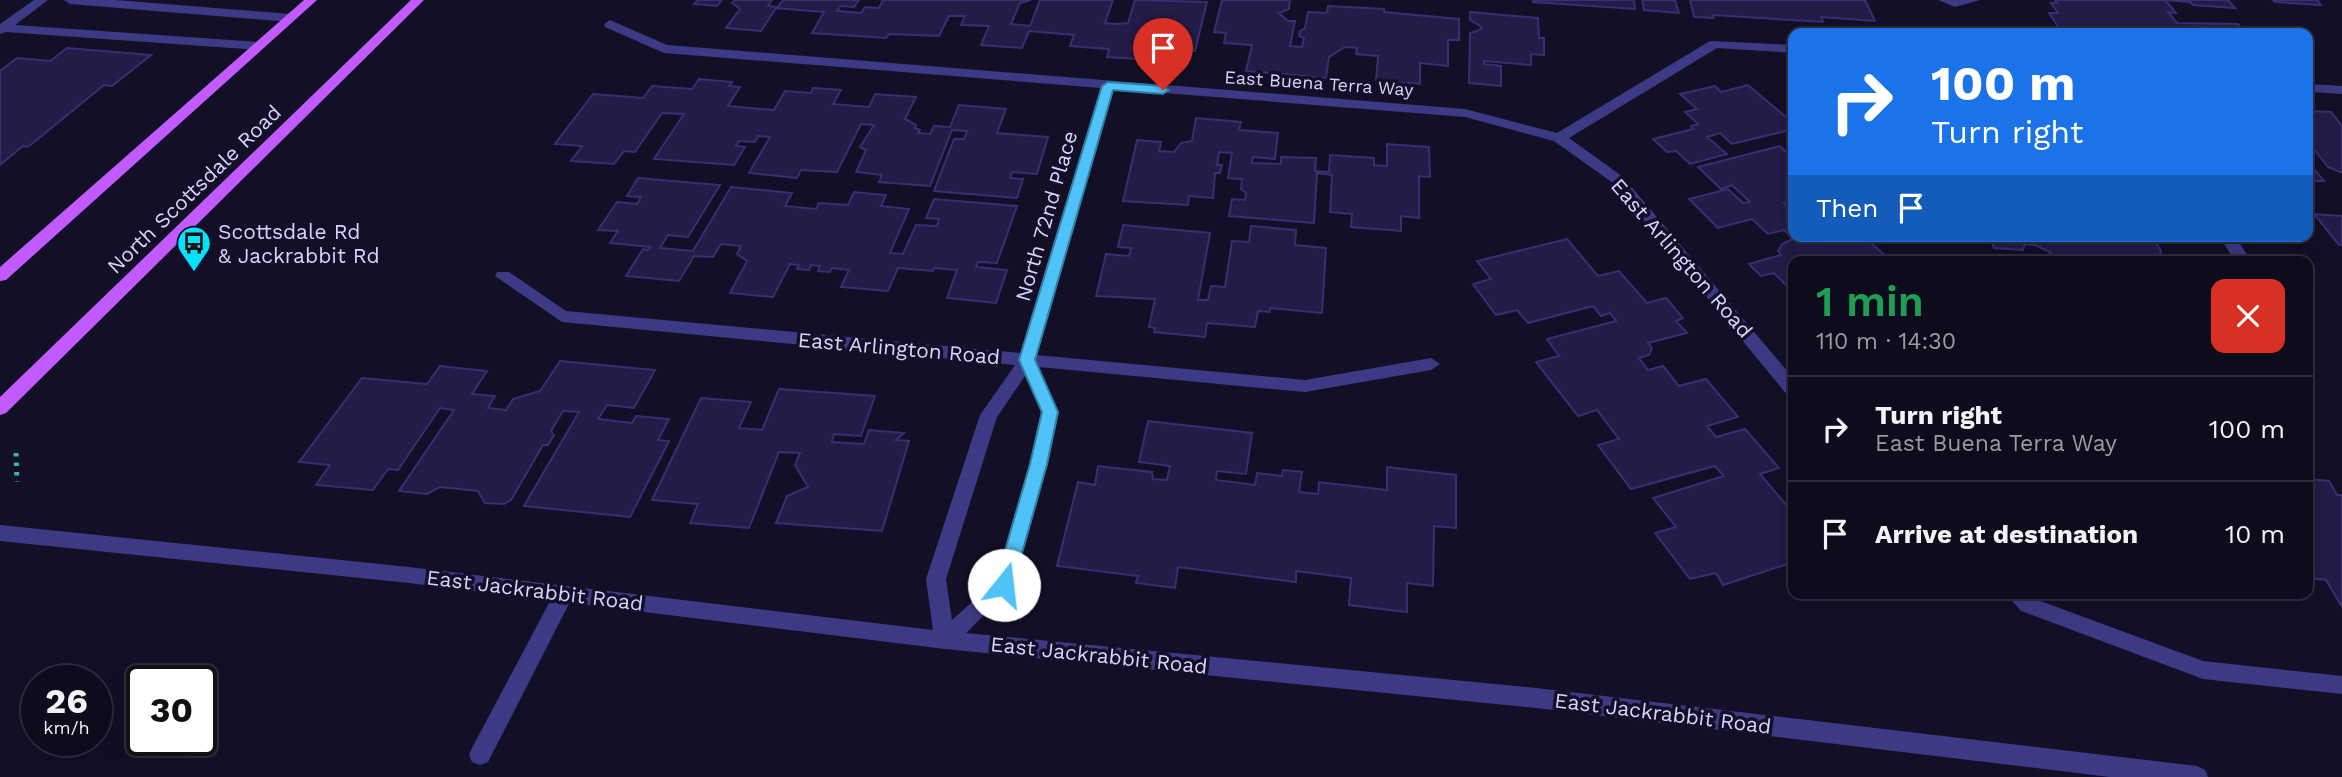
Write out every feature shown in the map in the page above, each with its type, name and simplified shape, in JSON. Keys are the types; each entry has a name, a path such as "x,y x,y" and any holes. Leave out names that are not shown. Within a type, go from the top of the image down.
{"main road":[{"path":"0,276 311,0"},
{"name":"North Scottsdale Road","path":"0,408 418,0"}],"street":[{"path":"1,28 42,0"},
{"path":"70,0 291,18"},
{"path":"1944,0 1955,3 1974,0"},
{"name":"East Buena Terra Way","path":"610,24 664,49 1465,113 1559,138"},
{"path":"1,28 259,46"},
{"path":"1559,138 1715,44 1788,49"},
{"name":"North 72nd Place","path":"945,640 936,579 989,415 1027,360 1108,86"},
{"path":"2313,88 2342,90"},
{"name":"East Arlington Road","path":"1559,138 1618,180 1788,384"},
{"name":"East Arlington Road","path":"503,276 562,316 1305,386 1430,364"},
{"path":"945,640 1004,585 1039,464 1050,412 1027,360"},
{"name":"East Jackrabbit Road","path":"0,533 409,575 945,640 1536,698 2197,777"},
{"path":"480,755 564,594"},
{"path":"2022,599 2028,605 2203,670 2342,685"}],"path":[{"path":"16,453 17,482"}],"building":[{"path":"698,0 722,0 717,6 694,4"},
{"path":"735,0 772,0 768,6 778,7 783,0 859,0 854,7 841,6 837,11 861,13 865,7 879,8 883,0 1031,0 1020,3 1011,24 1030,26 1040,0 1113,0 1105,23 1117,24 1128,23 1135,0 1207,2 1195,51 1158,49 1162,36 1146,35 1139,59 1107,57 1109,49 1070,46 1074,35 1029,31 1022,48 981,45 989,26 961,25 965,16 949,16 939,36 889,34 886,38 812,33 824,12 776,8 761,31 726,28 740,9 732,3"},
{"path":"1222,0 1290,0 1289,9 1279,13 1288,21 1295,21 1290,46 1302,47 1304,38 1299,36 1300,31 1305,28 1308,12 1327,13 1328,6 1384,9 1384,12 1459,19 1459,40 1448,40 1448,66 1420,63 1420,84 1376,81 1378,56 1356,54 1357,48 1345,47 1329,57 1326,78 1246,71 1252,45 1224,43 1226,33 1214,32"},
{"path":"1634,0 1635,9 1533,2"},
{"path":"1642,0 1675,0 1679,13 1644,10"},
{"path":"1690,0 1865,0 1875,21 1821,17 1823,22 1713,15 1714,18 1694,17"},
{"path":"2055,0 2165,0 2176,13 2168,12 2177,23 2238,24 2242,28 2059,28 2049,13 2058,13 2051,3 2057,3"},
{"path":"2165,0 2228,0 2235,8 2193,5 2190,2"},
{"path":"2273,0 2317,0 2321,5 2275,2"},
{"path":"1470,12 1538,18 1539,38 1544,38 1544,55 1531,54 1531,65 1484,61 1484,64 1501,66 1501,86 1469,83 1470,33 1482,27 1470,20"},
{"path":"67,48 151,55 112,86 104,85 28,147 23,146 0,165 0,71 17,58 50,61"},
{"path":"699,79 732,82 729,86 740,87 728,106 774,110 785,91 811,93 813,88 841,90 833,104 869,107 875,94 916,97 905,119 916,125 915,128 920,130 918,133 930,134 934,126 950,127 959,105 1006,109 997,133 1048,137 1037,174 1012,172 1010,178 1023,179 1017,198 934,191 954,139 964,139 967,131 952,130 930,186 879,182 882,175 856,172 866,150 860,147 874,125 861,124 837,172 801,170 797,178 749,173 770,137 758,136 755,142 739,141 736,146 745,147 734,165 654,159 684,114 662,113 635,152 624,151 614,164 571,161 582,146 555,144 593,94 643,98 652,86 692,89"},
{"path":"1748,85 1788,119 1788,130 1732,144 1720,133 1707,137 1727,154 1690,164 1676,151 1667,152 1653,139 1693,129 1691,126 1698,124 1685,112 1697,109 1680,94 1715,86 1721,92"},
{"path":"2313,111 2331,112 2342,126 2342,173 2328,167 2313,148"},
{"path":"1196,118 1241,122 1239,130 1278,133 1275,159 1253,157 1252,163 1281,164 1281,157 1316,158 1315,171 1329,172 1330,155 1374,158 1374,165 1387,166 1387,144 1429,147 1430,177 1419,176 1419,218 1401,216 1401,231 1351,227 1352,214 1330,212 1332,175 1317,173 1314,223 1229,216 1232,199 1245,200 1246,193 1241,189 1242,179 1228,178 1232,153 1219,152 1217,165 1222,165 1220,173 1215,173 1213,198 1189,196 1188,205 1123,201 1137,140 1161,142 1159,151 1174,152 1181,143 1192,141"},
{"path":"1780,146 1788,153 1788,202 1784,203 1788,207 1788,234 1784,230 1768,234 1752,219 1718,228 1689,199 1728,189 1743,203 1750,202 1732,185 1721,189 1698,167"},
{"path":"2313,168 2324,181 2313,181"},
{"path":"638,178 720,185 688,237 668,235 660,248 693,251 731,187 792,193 785,206 816,209 819,203 848,205 854,192 886,195 881,206 909,209 890,253 903,254 916,225 937,226 939,219 926,218 934,199 1017,206 997,263 978,262 976,267 1007,270 996,303 947,298 957,270 934,268 933,271 898,268 888,291 841,287 849,270 832,268 830,272 818,271 820,266 811,265 809,270 797,269 799,265 790,264 773,297 730,293 747,261 737,254 741,246 721,244 713,257 694,256 679,281 626,276 643,249 648,250 650,247 610,243 618,231 598,230 617,202 637,204 641,197 627,196"},
{"path":"2314,214 2342,216 2342,245 2339,245"},
{"path":"1123,225 1210,233 1198,300 1208,300 1211,286 1225,287 1232,241 1249,242 1251,226 1296,230 1295,245 1326,248 1322,313 1270,308 1270,312 1258,311 1255,327 1207,323 1205,337 1154,332 1155,328 1149,327 1155,299 1096,296 1106,254 1129,256 1131,248 1118,247"},
{"path":"1567,239 1598,276 1619,271 1647,303 1666,298 1683,318 1676,321 1687,333 1648,343 1652,348 1649,355 1639,358 1648,370 1663,366 1679,386 1706,379 1738,417 1707,426 1716,437 1745,429 1779,468 1760,474 1788,507 1788,564 1723,585 1716,573 1690,579 1655,533 1676,527 1653,498 1724,476 1715,466 1631,489 1598,445 1619,439 1597,410 1578,416 1536,362 1559,356 1547,339 1616,321 1610,313 1601,316 1593,306 1528,323 1517,310 1496,315 1473,284 1491,279 1477,261"},
{"path":"1788,241 1875,242 1871,243 1886,256 1788,256 1788,287 1774,273 1761,276 1749,264 1781,255 1778,251 1782,244"},
{"path":"1992,242 2156,242 2161,251 2160,256 2051,256 2050,252 2035,245 2025,244 2023,250 1994,248"},
{"path":"560,361 655,370 634,408 607,405 598,419 632,423 636,416 669,419 658,440 669,441 630,517 524,506 579,412 563,411 551,431 554,435 548,445 543,445 511,500 504,504 485,503 478,491 440,487 427,494 399,491 454,410 440,408 398,470 388,469 373,490 316,485 330,465 299,462 362,378 427,384 440,366 487,371 472,394 495,396 488,408 506,410 513,399 540,391"},
{"path":"779,389 875,396 861,436 834,434 832,442 864,444 869,430 904,433 896,440 909,441 882,531 776,523 787,496 808,487 795,465 800,453 779,452 749,528 690,523 698,504 652,500 701,398 751,402 739,428 762,430"},
{"path":"1148,421 1252,433 1246,474 1217,471 1216,480 1255,485 1257,473 1282,476 1283,470 1302,472 1299,492 1318,494 1319,482 1387,490 1387,467 1456,475 1456,528 1434,526 1433,586 1407,583 1407,612 1349,605 1351,578 1296,571 1296,582 1178,567 1175,588 1136,583 1138,576 1057,566 1078,482 1095,485 1098,466 1152,472 1153,479 1167,480 1170,466 1139,462"},
{"path":"2313,479 2329,481 2337,495 2342,495 2342,607 2326,580 2313,579"}],"place":[{"name":"Scottsdale Rd & Jackrabbit Rd","path":"194,273"}],"route":[{"path":"1004,585 1039,464 1050,412 1027,360 1108,86 1163,90"}]}
